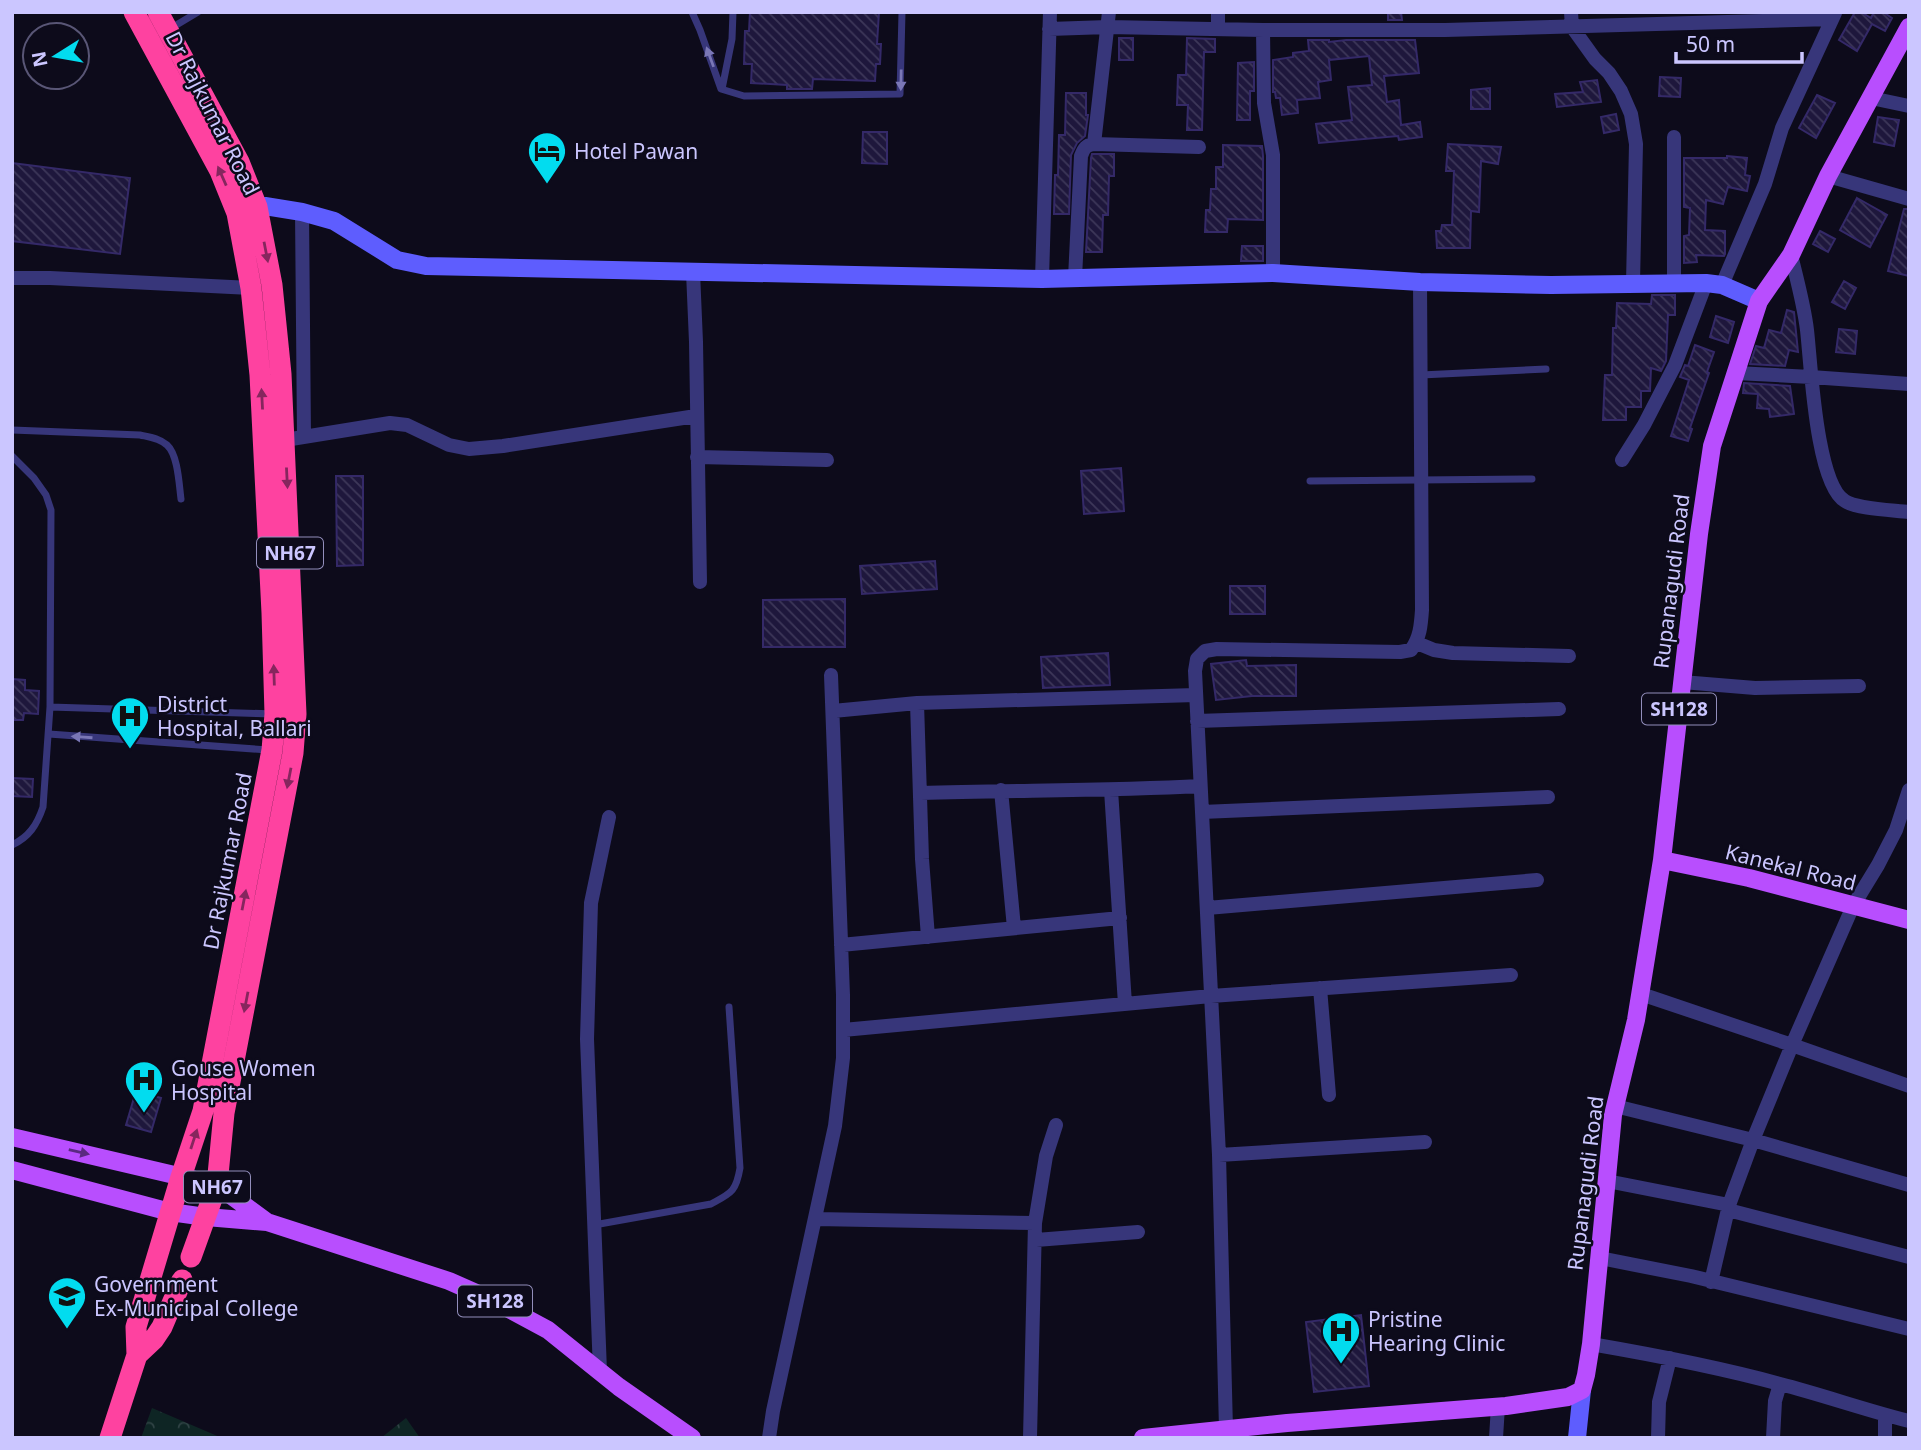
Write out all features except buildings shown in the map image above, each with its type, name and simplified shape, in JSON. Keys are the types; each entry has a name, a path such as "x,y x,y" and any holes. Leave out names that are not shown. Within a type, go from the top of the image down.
{"highway":[{"name":"Dr Rajkumar Road","path":"110,1438 137,1355 135,1327 203,1111 272,750 275,714 262,402 247,210 239,162 158,27 134,12"},
{"name":"Dr Rajkumar Road","path":"191,1257 217,1185 224,1113 293,753 296,714 294,438 281,374 272,285 247,210"},
{"path":"203,1111 224,1113"},
{"name":"Dr Rajkumar Road","path":"137,1355 162,1327 182,1280"}],"main road":[{"name":"Rupanagudi Road","path":"1582,1390 1591,1344 1615,1106 1636,1020 1662,860 1712,446 1759,301 1791,256 1828,176 1909,27"},
{"name":"Kanekal Road","path":"1662,860 1749,878 1909,920"},
{"path":"12,1137 181,1177"},
{"path":"12,1170 170,1212"},
{"name":"SH128","path":"181,1177 217,1185 267,1222"},
{"name":"SH128","path":"170,1212 267,1222 449,1281 548,1330 692,1438"},
{"path":"1143,1438 1226,1429 1277,1431 1502,1406 1568,1397 1582,1390"}],"street":[{"path":"1042,279 1049,12"},
{"path":"1218,12 1218,29"},
{"path":"1049,29 1109,20 1218,29 1445,30 1571,20 1834,16 1782,128 1765,184 1644,425 1622,460"},
{"path":"1094,144 1109,20"},
{"path":"1571,20 1595,59 1621,91 1631,114 1636,144 1633,283"},
{"path":"1263,30 1264,103 1273,155 1273,273"},
{"path":"1871,98 1909,106"},
{"path":"1674,137 1674,284"},
{"path":"1075,278 1083,149 1094,144 1199,146"},
{"path":"1828,176 1909,199"},
{"path":"247,210 265,206 334,221 397,261 426,266 1042,279 1273,273 1420,282 1551,285 1714,284 1759,301"},
{"path":"302,212 294,438 390,423 407,425 449,445 469,449 696,416"},
{"path":"1791,256 1807,328 1818,433 1830,481 1837,494 1853,505 1909,512"},
{"path":"692,272 696,342 700,582"},
{"path":"12,278 251,288"},
{"path":"1226,1429 1219,1154 1200,786 1195,671 1197,659 1205,651 1217,649 1400,652 1411,650 1417,643 1422,610 1420,282"},
{"path":"1736,373 1909,384"},
{"path":"697,457 827,460"},
{"path":"1417,643 1434,650 1453,653 1569,656"},
{"path":"769,1438 835,1126 843,1058 831,676"},
{"path":"1682,682 1755,688 1859,686"},
{"path":"832,711 917,703 1196,695"},
{"path":"917,703 922,859 928,937"},
{"path":"1198,721 1559,709"},
{"path":"920,793 1200,786"},
{"path":"1001,790 1014,928"},
{"path":"1111,790 1125,1004"},
{"path":"1711,1282 1729,1207 1753,1140 1853,906 1896,830 1909,790"},
{"path":"1202,812 1548,797"},
{"path":"600,1371 587,1039 592,903 609,817"},
{"path":"1207,908 1538,880"},
{"path":"841,946 1119,918"},
{"path":"843,1030 1211,996 1511,975"},
{"path":"1320,988 1329,1095"},
{"path":"1640,994 1909,1086"},
{"path":"1615,1106 1753,1140 1909,1185"},
{"path":"1030,1438 1035,1223 1046,1156 1056,1125"},
{"path":"1219,1154 1425,1142"},
{"path":"1607,1181 1729,1207 1909,1257"},
{"path":"816,1219 1035,1223"},
{"path":"1036,1240 1138,1232"},
{"path":"1600,1258 1908,1324"},
{"path":"1591,1344 1670,1358 1780,1384 1909,1421"},
{"path":"1658,1438 1659,1402 1670,1358"},
{"path":"1773,1438 1775,1401 1780,1384"},
{"name":"SH128","path":"1577,1438 1582,1390"},
{"path":"1496,1438 1502,1406"},
{"path":"1885,1415 1885,1438"}],"lane":[{"path":"158,27 198,12"},
{"path":"692,12 722,89"},
{"path":"722,89 732,39 733,12"},
{"path":"722,89 744,96 900,94 902,12"},
{"path":"1421,375 1546,369"},
{"path":"12,430 139,435 157,439 166,444 174,454 181,499"},
{"path":"12,456 34,478 46,495 51,510 50,707 43,807 37,822 25,839 12,845"},
{"path":"1310,481 1532,479"},
{"path":"50,707 275,714"},
{"path":"49,734 272,750"},
{"path":"594,1225 711,1204 728,1195 737,1185 740,1168 729,1007"}],"green space":[{"path":"152,1408 222,1438 141,1438"},
{"path":"406,1418 420,1438 381,1438"}],"place":[{"name":"Hotel Pawan","path":"547,185"},
{"name":"District Hospital, Ballari","path":"130,750"},
{"name":"Gouse Women Hospital","path":"144,1114"},
{"name":"Government Ex-Municipal College","path":"67,1330"},
{"name":"Pristine Hearing Clinic","path":"1341,1365"}]}
